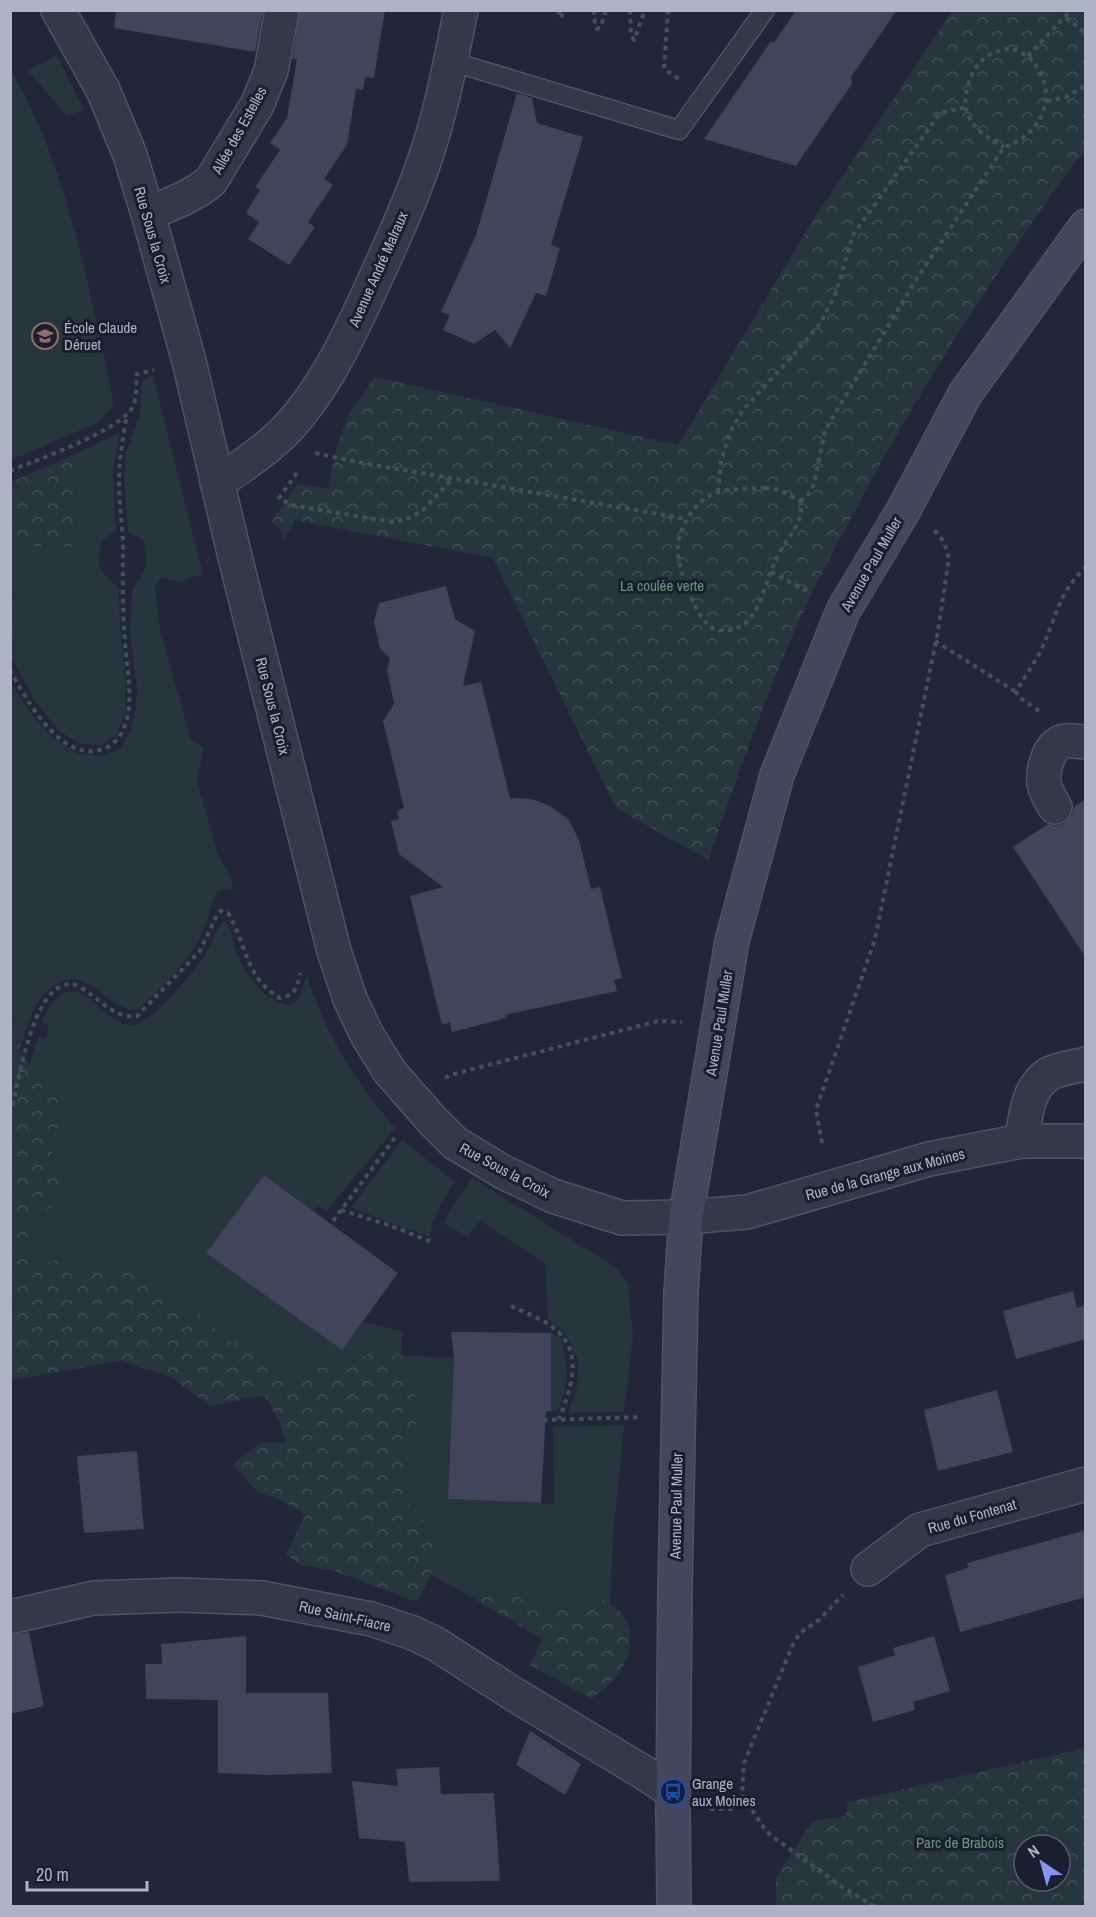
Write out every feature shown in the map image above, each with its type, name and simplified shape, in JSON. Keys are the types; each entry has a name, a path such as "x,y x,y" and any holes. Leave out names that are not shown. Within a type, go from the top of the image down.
{"main road":[{"name":"Avenue Paul Muller","path":"674,1906 673,1792 680,1302 686,1217 732,941 777,775 843,611 903,510 965,394 1086,226"}],"street":[{"name":"Allée des Estelles","path":"148,214 200,190 211,181 257,105 271,71 282,10"},
{"name":"Avenue André Malraux","path":"217,483 264,452 288,428 317,388 354,326 401,222 426,156 461,10"},
{"name":"Rue Sous la Croix","path":"72,15 116,120 148,214 189,361 217,483 330,935 350,999 367,1035 390,1072 419,1107 455,1143 503,1172 553,1196 622,1218 686,1217"},
{"path":"1055,807 1045,788 1044,777 1050,755 1061,742 1086,742"},
{"path":"1022,1142 1026,1113 1033,1091 1041,1081 1049,1074 1086,1064"},
{"name":"Rue de la Grange aux Moines","path":"686,1217 747,1212 929,1159 1022,1142 1086,1141"},
{"name":"Rue du Fontenat","path":"868,1569 920,1530 1086,1484"},
{"name":"Rue Saint-Fiacre","path":"10,1617 94,1598 180,1595 262,1598 371,1619 413,1633 436,1644 673,1792"}],"lane":[{"path":"450,61 680,130 765,10"}],"path":[{"path":"558,10 561,18 564,10"},
{"path":"594,10 597,29 601,26 606,10"},
{"path":"630,10 631,35 634,40 645,10"},
{"path":"668,10 664,69 704,96"},
{"path":"1028,56 1066,18 1071,10"},
{"path":"1066,18 1086,33"},
{"path":"800,501 808,495 814,484 825,430 916,280 1004,147 1016,143 1031,132 1047,101 1044,78 1028,56 1011,48 989,54 972,76 967,89 969,119 980,132 1004,147"},
{"path":"1047,101 1066,97 1086,85"},
{"path":"718,492 721,462 730,432 743,410 821,322 835,295 853,235 940,113 967,107"},
{"path":"10,471 83,441 115,425 134,406 137,374 158,369"},
{"path":"10,670 39,717 66,743 78,749 101,750 114,744 123,732 130,699 124,641 119,484 121,451 127,415"},
{"path":"312,452 363,464 687,519"},
{"path":"299,470 279,498 291,505 393,522 412,517 424,509 453,478"},
{"path":"765,488 780,490 800,501 802,510 799,523 780,551 758,606 750,618 737,628 719,631 708,625 695,606 682,572 678,544 687,519 705,499 718,492 765,488"},
{"path":"822,1143 816,1110 875,939 920,723 949,558 944,542 934,530 903,510"},
{"path":"1016,692 1042,648 1058,605 1070,584 1086,567"},
{"path":"771,572 843,611"},
{"path":"935,641 1016,692 1019,697 1042,713"},
{"path":"10,1114 34,1023 43,1003 52,992 62,986 70,984 80,987 119,1015 128,1018 137,1016 201,951 221,911 228,913 235,924 256,979 280,999 289,997 296,988 300,975 297,944 330,935"},
{"path":"333,1221 419,1107 450,1075 658,1021 718,1024"},
{"path":"341,1210 434,1243"},
{"path":"511,1306 546,1322 566,1341 572,1356 574,1377 559,1419"},
{"path":"543,1420 678,1416"},
{"path":"708,1809 733,1809 738,1806 742,1795 744,1763 792,1644 800,1633 819,1620 868,1569"},
{"path":"742,1795 766,1831 842,1887 874,1906"}],"green space":[{"name":"La coulée verte","path":"952,11 1085,11 1085,153 1076,161 1046,202 961,329 882,460 858,505 787,648 708,860 616,808 493,558 295,520 284,540 280,529 272,521 297,484 328,489 337,446 349,413 375,377 678,445 811,223"},
{"path":"57,55 84,110 67,116 28,71"},
{"path":"10,68 25,95 49,150 68,208 91,297 114,405 97,423 11,460"},
{"path":"153,376 203,574 179,582 162,577 155,587 160,630 191,740 204,747 197,781 218,855 230,875 233,890 224,889 216,893 198,942 186,960 138,1010 117,1004 90,985 71,980 55,985 43,995 27,1027 11,1018 10,681 32,715 53,738 76,753 101,756 120,749 130,732 135,714 137,690 130,631 132,588 144,572 146,554 143,540 128,532 124,478 125,457 140,413 141,382"},
{"path":"120,433 113,469 116,531 102,542 99,563 103,573 119,588 126,687 125,713 117,734 100,746 79,743 59,731 35,701 13,661 18,605 11,585 11,546 76,547 73,455"},
{"path":"73,455 76,547 11,546 11,482"},
{"path":"11,585 18,605 13,661 11,662"},
{"path":"223,921 230,928 234,945 247,974 261,990 278,1002 288,1005 298,1000 307,975 332,1037 355,1075 395,1128 326,1212 319,1206 313,1211 264,1175 206,1253 342,1350 362,1322 402,1331 401,1355 454,1358 448,1499 554,1504 553,1427 624,1425 613,1538 610,1605 602,1599 574,1608 540,1611 515,1595 471,1597 431,1574 435,1566 432,1527 406,1504 407,1481 400,1440 400,1355 371,1353 347,1363 317,1368 291,1379 269,1380 265,1346 225,1341 200,1316 148,1288 122,1268 83,1273 60,1258 28,1271 32,1218 44,1214 59,1162 43,1141 63,1118 57,1098 30,1065 38,1036 45,1039 49,1024 42,1022 46,1012 57,998 67,992 77,992 123,1024 133,1025 142,1021 164,1005 185,981 208,950"},
{"path":"11,1018 27,1027 19,1050 57,1098 63,1118 52,1136 44,1141 59,1162 66,1184 53,1205 32,1218 28,1270 60,1258 83,1273 121,1267 150,1289 183,1304 208,1321 225,1341 265,1346 270,1380 291,1379 317,1368 347,1363 371,1353 401,1355 412,1382 421,1421 400,1440 407,1481 406,1503 432,1527 435,1566 417,1602 335,1571 301,1565 286,1554 306,1514 276,1498 257,1492 233,1464 261,1443 286,1443 278,1419 264,1395 210,1406 171,1377 121,1361 11,1380"},
{"path":"402,1140 455,1182 436,1215 430,1237 351,1208"},
{"path":"472,1178 617,1268 628,1284 633,1336 624,1411 568,1413 577,1387 578,1360 564,1331 548,1320 545,1263 480,1221 468,1237 444,1223 448,1213"},
{"path":"551,1333 561,1338 567,1374 565,1391 558,1410 551,1411"},
{"path":"515,1595 540,1611 574,1608 602,1599 617,1609 624,1616 629,1629 630,1641 629,1653 618,1674 591,1699 530,1665 543,1639 471,1597"},
{"name":"Parc de Brabois","path":"1085,1748 1085,1906 776,1906 776,1877 812,1822 846,1816 847,1802"}],"building":[{"path":"116,10 263,10 255,52 114,28"},
{"path":"300,10 385,10 374,78 365,77 363,90 356,89 347,145 324,179 333,185 308,222 315,227 289,265 248,239 259,222 246,213 260,190 255,187 280,150 270,143 287,118 297,59 292,59"},
{"path":"796,10 897,10 851,77 852,84 796,166 704,139 771,41 774,43"},
{"path":"517,93 532,98 537,123 583,137 551,245 560,248 546,296 536,293 510,348 495,330 474,344 443,330 450,315 441,312 476,235"},
{"path":"446,586 455,619 475,631 463,686 481,682 510,798 532,799 550,806 569,820 579,840 591,889 600,887 622,978 614,980 617,991 505,1015 506,1018 452,1032 450,1022 442,1025 410,896 443,887 399,854 391,821 399,819 397,811 404,808 383,721 394,704 387,669 390,658 380,649 374,621 379,603"},
{"path":"1086,799 1086,958 1013,847 1048,824 1056,826 1065,823 1072,815 1074,807"},
{"path":"264,1175 398,1273 342,1350 206,1253"},
{"path":"1073,1291 1077,1308 1086,1305 1086,1339 1016,1359 1003,1311"},
{"path":"451,1332 551,1333 551,1411 546,1411 541,1503 448,1499 454,1358"},
{"path":"997,1390 1013,1452 938,1471 924,1410"},
{"path":"137,1451 144,1529 84,1533 77,1456"},
{"path":"1086,1530 1086,1597 960,1632 945,1575 968,1568 967,1563"},
{"path":"29,1632 44,1706 10,1714 10,1635"},
{"path":"246,1636 246,1693 328,1693 332,1773 268,1775 218,1773 218,1700 146,1699 145,1664 162,1664 161,1644"},
{"path":"934,1636 950,1691 913,1702 915,1710 873,1722 858,1667 895,1655 893,1648"},
{"path":"530,1731 581,1764 565,1795 516,1765"},
{"path":"439,1767 441,1794 494,1793 500,1881 409,1882 405,1842 359,1838 352,1781 398,1786 396,1769"}],"place":[{"name":"École Claude Déruet","path":"45,336"},
{"name":"Grange aux Moines","path":"673,1792"}]}
